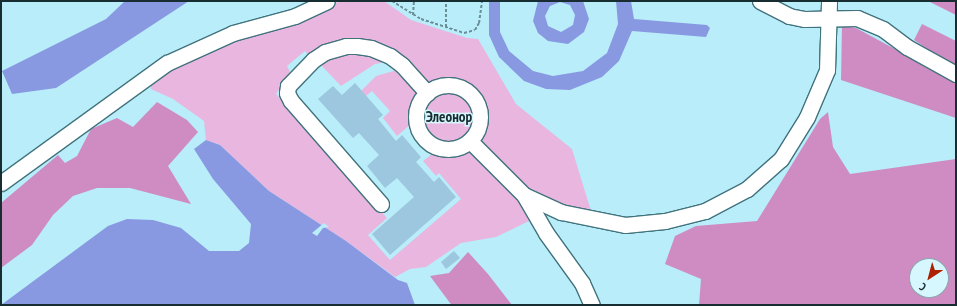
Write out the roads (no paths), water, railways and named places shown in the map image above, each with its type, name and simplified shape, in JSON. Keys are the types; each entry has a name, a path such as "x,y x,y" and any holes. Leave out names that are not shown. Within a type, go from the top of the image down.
{"lane":[{"path":"1,183 167,64 233,33 295,16 327,1"},
{"path":"760,1 789,16 805,19 829,17 857,18 883,29 907,47 956,74"},
{"path":"524,195 561,212 626,225 665,221 705,212 747,190 781,159 807,117 827,70 829,1"},
{"path":"381,204 291,101 287,93 288,86 313,60 325,52 346,46 357,46 371,48 390,56 402,65 427,93"},
{"path":"447,85 468,92 480,111 480,122 470,142 462,147 447,149 432,145 424,139 416,121 418,106 427,93 447,85"},
{"path":"470,142 524,195 546,233 582,283 592,305"}],"water":[{"path":"125,1 189,1 56,88 12,94 2,71 106,19"},
{"path":"489,1 500,1 500,32 509,51 533,71 553,76 583,71 607,53 618,24 616,1 631,1 634,19 707,25 710,28 706,37 632,31 619,61 602,77 570,90 546,89 524,81 499,57 489,35"},
{"path":"538,1 583,1 589,19 584,32 568,44 548,41 538,33 533,21","holes":["560,2 570,5 575,15 573,25 561,32 548,26 545,16 550,6"]},
{"path":"206,140 220,145 269,191 346,241 398,280 407,283 415,305 1,305 108,226 127,219 153,220 181,228 209,251 239,251 249,243 251,224 213,179 194,149"}],"district":[{"name":"Элеонор","path":"449,117"}]}
